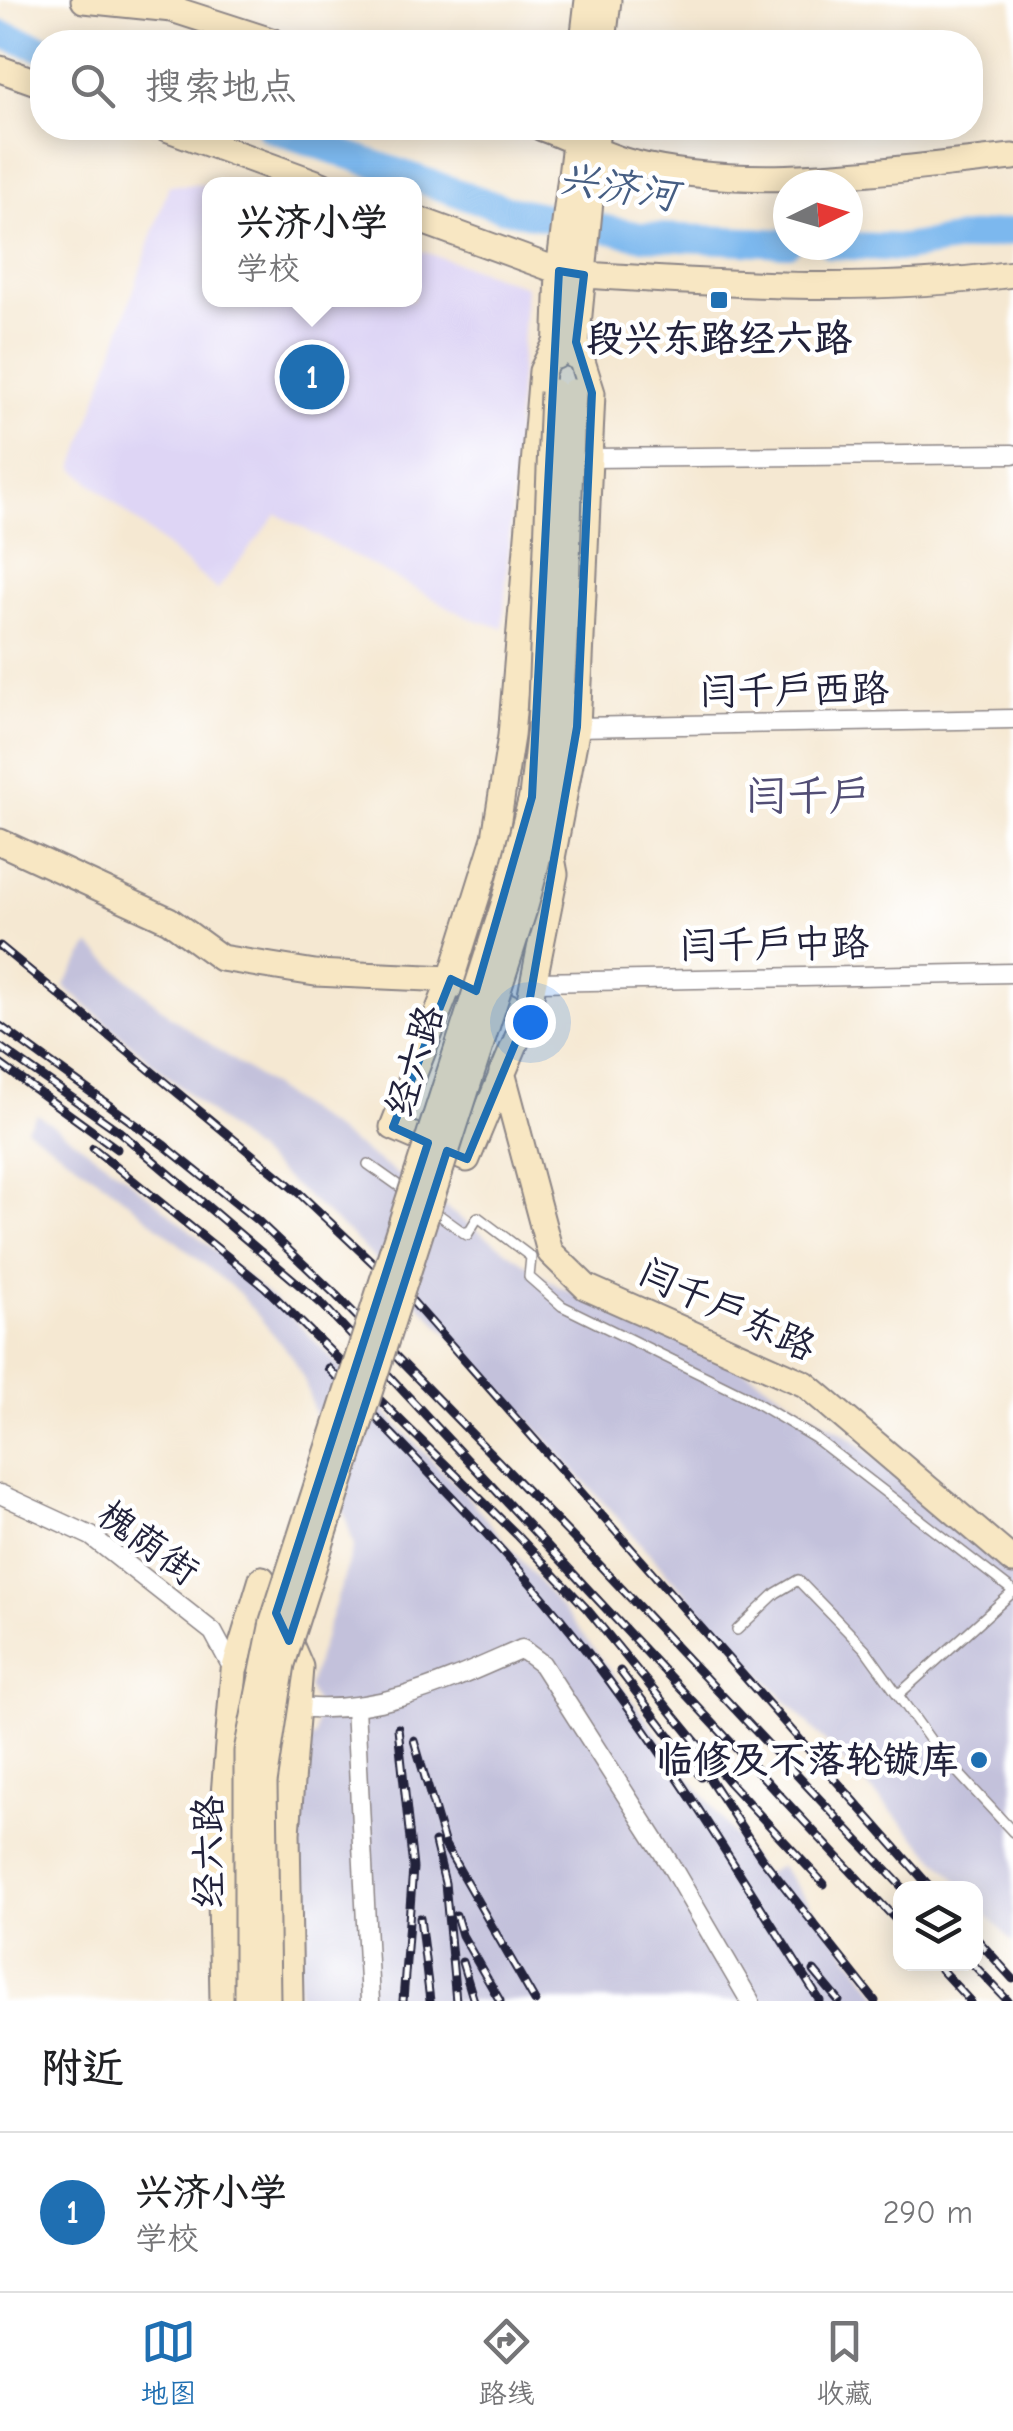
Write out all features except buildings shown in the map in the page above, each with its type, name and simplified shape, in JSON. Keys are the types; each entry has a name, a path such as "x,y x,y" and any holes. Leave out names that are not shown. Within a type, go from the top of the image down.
{"main road":[{"path":"84,0 172,9 237,30"},
{"path":"584,30 588,0"},
{"path":"605,30 608,0"},
{"path":"0,69 30,80"},
{"path":"199,140 302,177"},
{"name":"经六路","path":"247,2001 244,1817 258,1686 274,1622 506,898 532,797 586,140"},
{"path":"598,140 698,174 820,174 1013,157"},
{"path":"422,220 573,261 787,289 943,284 1013,274"},
{"path":"567,341 592,393 590,458 576,727 552,858 555,874 537,982 527,1015 466,1159 392,1127 451,979 495,838 511,736 542,371 567,341"},
{"name":"经六路","path":"267,2001 264,1783 282,1664 525,906 546,824 561,722 563,392"},
{"path":"0,842 169,920 221,958 332,974 451,979 527,1015"},
{"name":"闫千户东路","path":"502,1072 550,1252 586,1287 805,1384 1013,1561"},
{"path":"223,2001 220,1845 234,1672 262,1578 300,1667 287,1832 290,2001"}],"street":[{"path":"590,458 1013,454"},
{"name":"闫千户西路","path":"576,727 1013,719"},
{"name":"闫千户中路","path":"537,982 1013,972"},
{"name":"槐荫街","path":"0,1494 91,1536 213,1632 234,1672"},
{"path":"297,1707 355,1707 404,1700 522,1648 542,1664 750,2001"},
{"path":"355,1707 370,2001"}],"lane":[{"path":"368,1164 467,1235 478,1217 531,1257 568,1269"},
{"path":"531,1257 529,1277 562,1306 743,1395 814,1438 1013,1592 898,1695"},
{"path":"737,1630 776,1593 798,1580 865,1649 939,1752 1013,1832"}],"highlighted area":[{"path":"559,271 584,275 576,342 592,393 577,727 527,1015 467,1159 447,1151 289,1641 276,1613 428,1143 393,1127 451,979 476,991 532,797"}],"shaded area":[{"path":"169,185 202,185 202,307 422,307 422,251 526,286 503,628 467,617 277,514 217,590 74,468"},
{"path":"90,945 170,1016 559,1287 733,1363 857,1442 1013,1573 1013,1943 983,1910 983,1881 957,1881 702,1612 483,1369 351,1235 64,986"},
{"path":"37,1114 119,1172 276,1301 467,1496 577,1627 764,1875 780,1865 884,2001 299,2001 297,1860 304,1744 315,1736 317,1706 308,1688 354,1546 305,1382 293,1358 239,1293 110,1187 26,1128"}],"waterway":[{"name":"兴济河","path":"0,34 30,44"},
{"name":"兴济河","path":"305,140 412,177"},
{"name":"兴济河","path":"422,180 502,208 640,236 773,242"},
{"name":"兴济河","path":"863,246 903,248 1013,231"}],"railway":[{"path":"0,946 300,1194 406,1294 925,1881"},
{"path":"0,1026 165,1146 258,1221 336,1295 592,1557 896,1881"},
{"path":"0,1047 120,1132 323,1305 893,1916"},
{"path":"0,1064 117,1149"},
{"path":"93,1148 265,1287 517,1535 586,1608 728,1781 824,1884"},
{"path":"328,1368 473,1519 575,1637 690,1797 820,2001"},
{"path":"620,1671 701,1777"},
{"path":"398,1728 413,1868 403,2001"},
{"path":"414,1740 445,1845 535,2001"},
{"path":"698,1761 761,1857 875,2001"},
{"path":"435,1842 445,1883 456,2001"},
{"path":"456,1915 462,1935 500,2001"},
{"path":"420,1918 430,2001"},
{"path":"983,1946 1013,1979"},
{"path":"462,1962 474,2001"},
{"path":"814,1971 839,2001"},
{"path":"942,1971 970,2001"},
{"path":"980,1971 1008,2001"}],"place":[{"name":"段兴东路经六路","path":"719,300"},
{"name":"兴济小学","path":"312,377"},
{"name":"临修及不落轮镟库","path":"979,1760"}],"district":[{"name":"闫千户","path":"808,796"}]}
